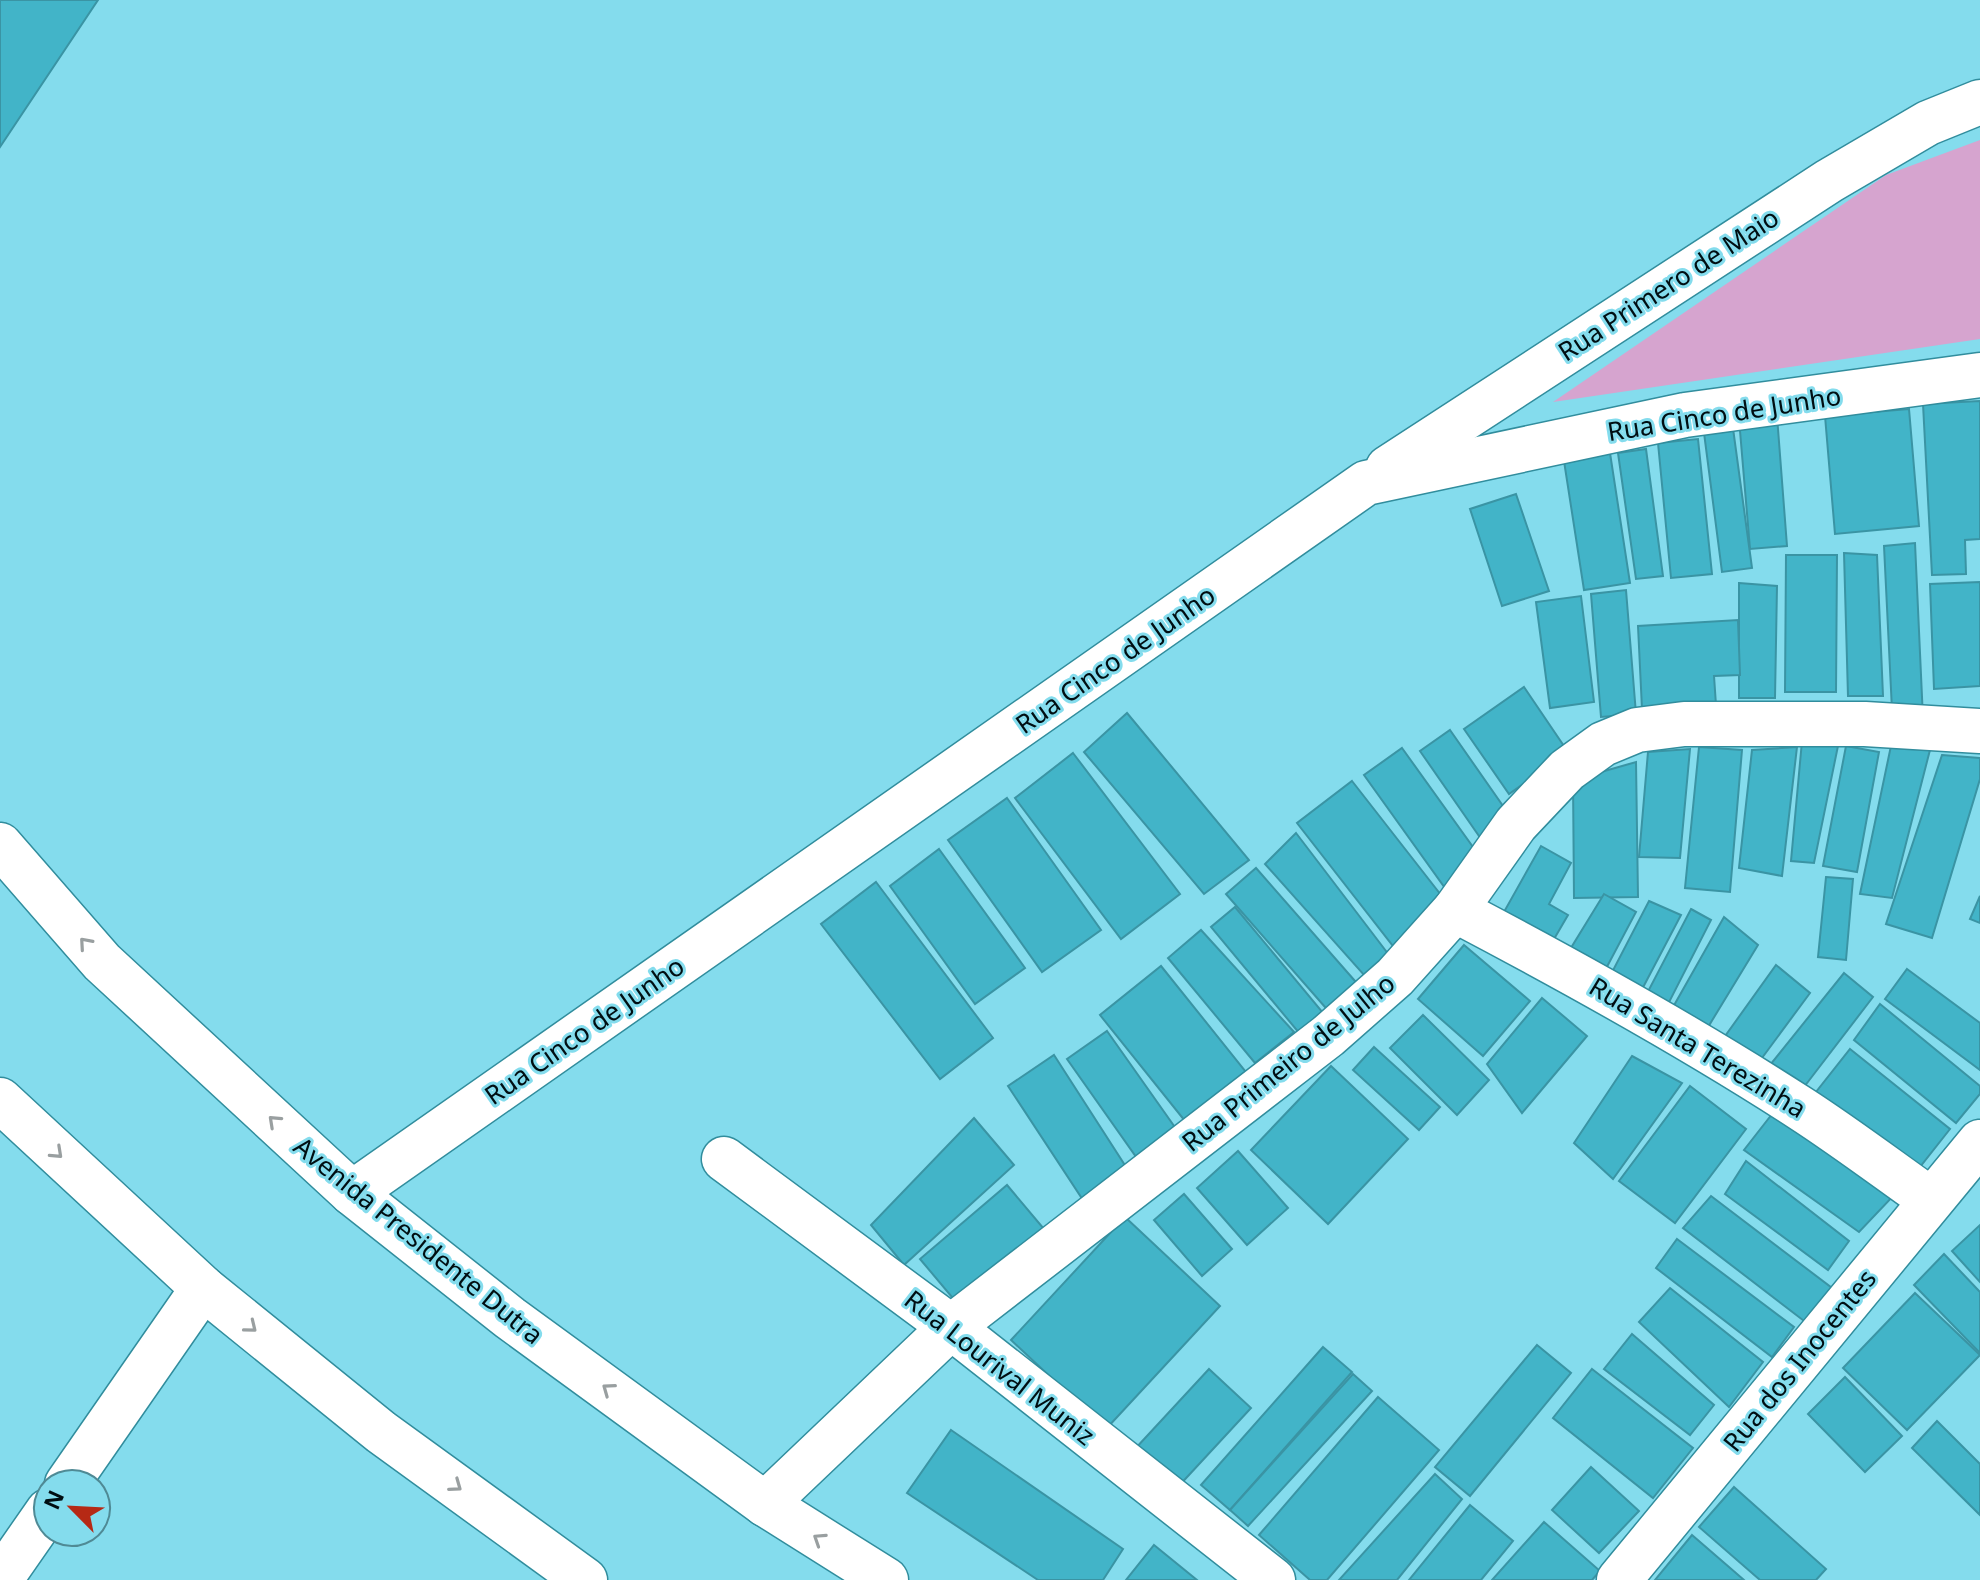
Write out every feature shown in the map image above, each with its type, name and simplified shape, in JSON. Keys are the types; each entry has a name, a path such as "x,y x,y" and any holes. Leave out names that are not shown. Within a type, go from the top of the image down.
{"street":[{"name":"Rua Primero de Maio","path":"1366,483 1829,181 1928,123 1980,102"},
{"name":"Rua Cinco de Junho","path":"352,1193 1366,483 1685,415 1980,375"},
{"name":"Rua Primeiro de Julho","path":"765,1504 951,1327 1328,1036 1395,977 1455,910 1516,824 1567,770 1603,744 1637,730 1684,724 1865,724 1980,731"},
{"name":"Avenida Presidente Dutra","path":"0,845 102,962 352,1193 510,1318 765,1504 886,1580"},
{"name":"Rua Santa Terezinha","path":"1455,910 1571,970 1672,1028 1803,1110 1931,1200"},
{"path":"0,1100 203,1288 381,1432 585,1580"},
{"name":"Rua dos Inocentes","path":"1619,1580 1980,1142"},
{"name":"Rua Lourival Muniz","path":"724,1159 951,1327 1273,1580"},
{"path":"78,1468 203,1288"},
{"path":"0,1580 32,1534"}],"shaded area":[{"path":"1980,140 1980,339 1553,402 1886,175"}],"building":[{"path":"0,0 98,0 0,147"},
{"path":"1980,401 1980,539 1965,540 1966,574 1932,575 1923,404"},
{"path":"1909,409 1919,526 1835,534 1825,416"},
{"path":"1777,416 1787,546 1750,549 1739,419"},
{"path":"1732,421 1752,568 1722,572 1703,425"},
{"path":"1698,439 1712,574 1671,578 1658,443"},
{"path":"1646,449 1663,576 1636,579 1618,453"},
{"path":"1610,453 1630,583 1584,590 1564,461"},
{"path":"1516,494 1549,591 1502,606 1470,509"},
{"path":"1915,543 1923,719 1892,710 1884,546"},
{"path":"1844,553 1877,555 1883,696 1848,696"},
{"path":"1786,555 1837,555 1836,692 1785,692"},
{"path":"1980,582 1980,686 1934,689 1930,584"},
{"path":"1739,583 1777,586 1775,698 1739,698"},
{"path":"1626,590 1636,714 1601,717 1591,594"},
{"path":"1581,596 1594,702 1550,708 1536,602"},
{"path":"1738,620 1740,675 1714,676 1716,705 1642,709 1638,626"},
{"path":"1524,687 1568,752 1509,794 1464,729"},
{"path":"1127,713 1249,860 1204,894 1084,752"},
{"path":"1450,730 1510,816 1488,849 1420,751"},
{"path":"1802,741 1839,741 1814,863 1791,861"},
{"path":"1892,741 1931,746 1892,898 1860,894"},
{"path":"1846,746 1879,752 1857,872 1823,866"},
{"path":"1699,747 1742,750 1730,892 1685,888"},
{"path":"1797,747 1782,876 1739,868 1752,750"},
{"path":"1402,748 1483,861 1445,888 1364,775"},
{"path":"1690,749 1680,858 1639,857 1648,752"},
{"path":"1073,753 1180,894 1121,939 1015,798"},
{"path":"1942,755 1980,758 1980,779 1932,938 1886,924"},
{"path":"1636,762 1638,897 1574,898 1573,780"},
{"path":"1352,781 1448,904 1393,946 1297,823"},
{"path":"1007,798 1101,930 1042,972 948,840"},
{"path":"1296,833 1389,955 1364,975 1265,864"},
{"path":"1541,846 1571,863 1549,904 1568,915 1550,946 1500,919"},
{"path":"939,849 1025,968 975,1004 890,886"},
{"path":"1256,868 1362,989 1332,1015 1226,894"},
{"path":"1826,877 1853,879 1846,960 1818,957"},
{"path":"876,882 993,1038 940,1079 821,924"},
{"path":"1604,894 1636,912 1601,978 1566,956"},
{"path":"1980,896 1980,923 1970,919"},
{"path":"1649,901 1681,915 1639,995 1609,978"},
{"path":"1235,907 1324,1014 1300,1034 1211,927"},
{"path":"1691,909 1711,920 1663,1014 1642,1003"},
{"path":"1724,917 1758,945 1702,1037 1668,1016"},
{"path":"1201,930 1294,1032 1255,1063 1168,958"},
{"path":"1464,945 1530,1001 1483,1056 1418,999"},
{"path":"1776,965 1810,993 1759,1062 1723,1039"},
{"path":"1161,966 1246,1072 1185,1121 1100,1015"},
{"path":"1907,969 1980,1023 1980,1070 1885,999"},
{"path":"1844,973 1873,997 1804,1087 1770,1065"},
{"path":"1542,998 1587,1036 1522,1113 1487,1064"},
{"path":"1880,1004 1980,1086 1980,1094 1956,1123 1854,1040"},
{"path":"1423,1015 1489,1080 1457,1115 1390,1048"},
{"path":"1107,1031 1179,1133 1139,1161 1067,1059"},
{"path":"1374,1047 1440,1107 1419,1130 1353,1070"},
{"path":"1850,1049 1950,1129 1912,1177 1812,1097"},
{"path":"1054,1055 1128,1170 1083,1200 1008,1086"},
{"path":"1632,1056 1682,1083 1613,1179 1574,1143"},
{"path":"1331,1066 1408,1139 1328,1224 1251,1150"},
{"path":"1690,1086 1746,1129 1675,1223 1619,1181"},
{"path":"1776,1109 1897,1192 1859,1232 1744,1150"},
{"path":"974,1118 1014,1165 904,1265 871,1225"},
{"path":"1238,1151 1288,1208 1247,1245 1197,1188"},
{"path":"1746,1161 1849,1241 1828,1270 1725,1194"},
{"path":"1007,1185 1049,1235 962,1309 920,1259"},
{"path":"1184,1194 1232,1249 1202,1276 1154,1220"},
{"path":"1711,1196 1836,1291 1808,1324 1683,1228"},
{"path":"1125,1217 1220,1306 1106,1429 1011,1340"},
{"path":"1980,1225 1980,1282 1952,1251"},
{"path":"1677,1239 1794,1327 1772,1357 1656,1268"},
{"path":"1944,1254 1980,1292 1980,1353 1914,1285"},
{"path":"1670,1288 1763,1362 1729,1407 1639,1322"},
{"path":"1915,1293 1980,1355 1907,1430 1843,1368"},
{"path":"1632,1334 1714,1405 1690,1435 1604,1369"},
{"path":"1537,1345 1571,1373 1470,1496 1435,1467"},
{"path":"1323,1347 1352,1372 1230,1510 1201,1485"},
{"path":"1209,1369 1251,1408 1176,1489 1134,1450"},
{"path":"1592,1369 1693,1448 1653,1498 1553,1418"},
{"path":"1353,1374 1372,1391 1248,1526 1230,1510"},
{"path":"1845,1377 1902,1436 1865,1472 1808,1414"},
{"path":"1378,1397 1439,1450 1327,1580 1310,1580 1259,1535"},
{"path":"1937,1421 1980,1464 1980,1515 1912,1448"},
{"path":"951,1430 1123,1549 1103,1580 1038,1580 907,1493"},
{"path":"1591,1467 1639,1511 1599,1553 1552,1510"},
{"path":"1435,1474 1462,1499 1397,1580 1339,1580"},
{"path":"1734,1487 1826,1569 1816,1580 1760,1580 1699,1527"},
{"path":"1470,1505 1513,1541 1481,1580 1409,1580"},
{"path":"1544,1522 1600,1571 1592,1580 1492,1580"},
{"path":"1692,1535 1744,1580 1655,1580"},
{"path":"1154,1545 1197,1580 1126,1580"}]}
